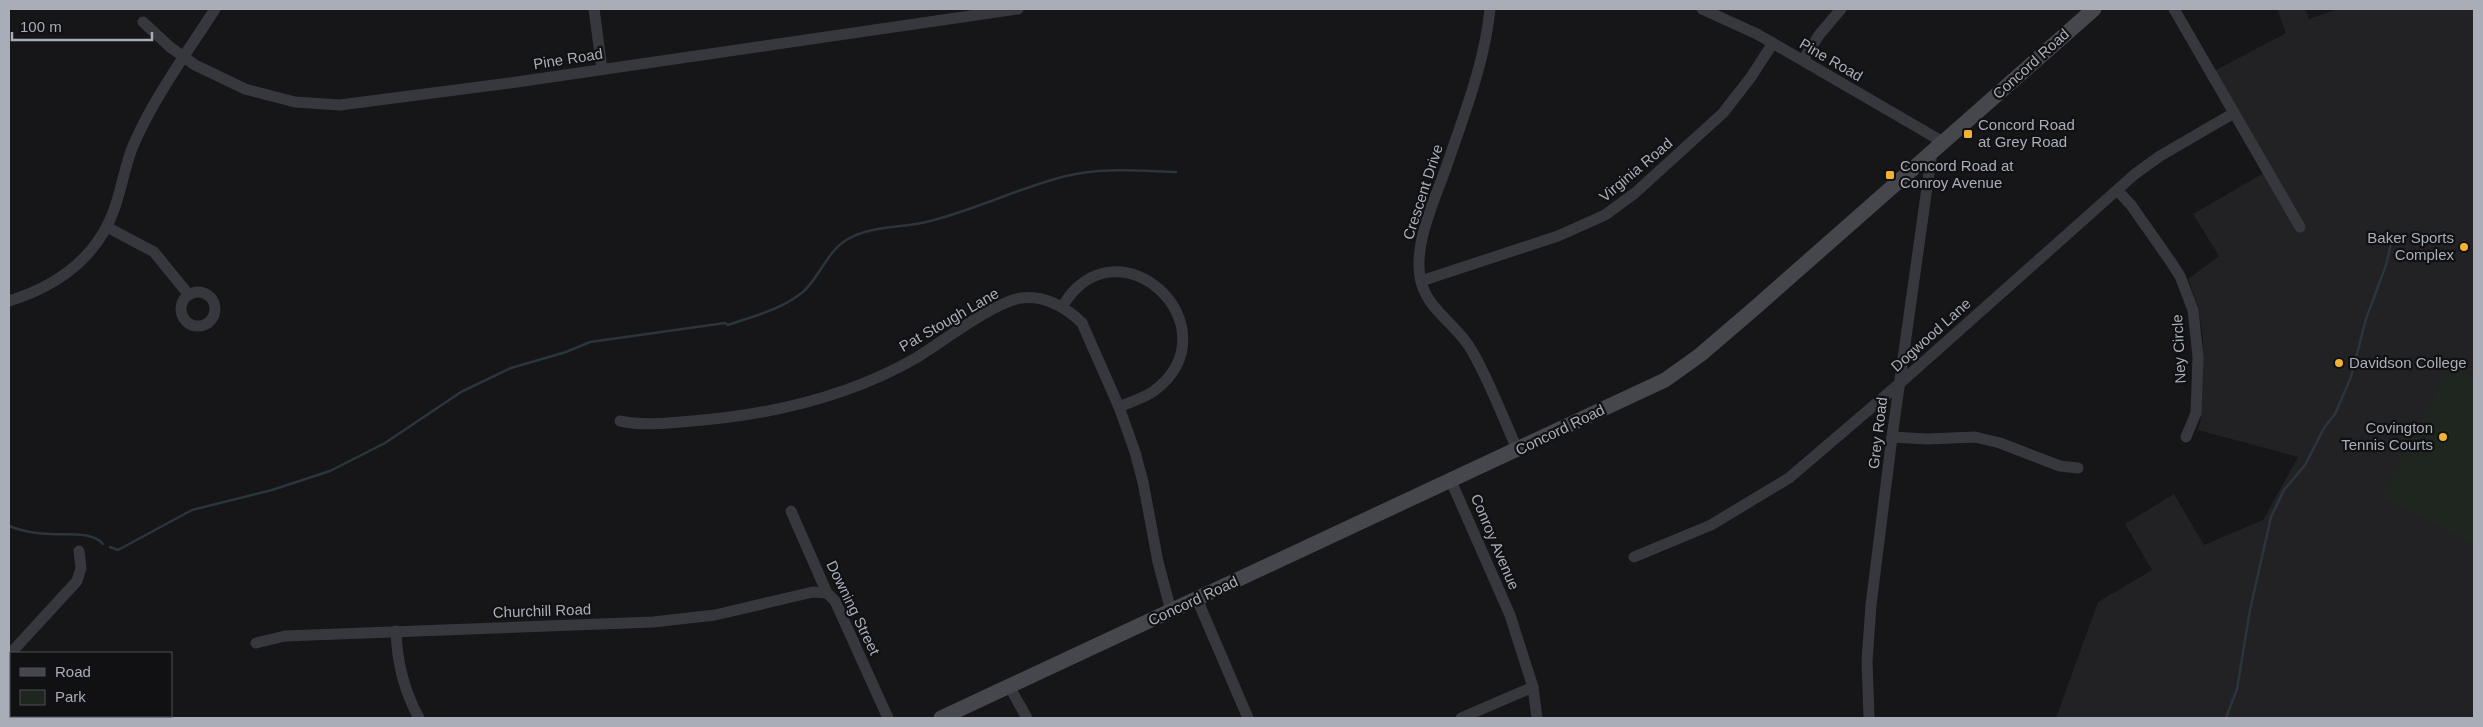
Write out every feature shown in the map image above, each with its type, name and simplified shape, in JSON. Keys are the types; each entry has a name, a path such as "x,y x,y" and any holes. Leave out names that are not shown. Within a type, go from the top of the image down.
{"main road":[{"name":"Concord Road","path":"941,718 1518,451 1665,380 1681,370 1756,307 2094,9"}],"street":[{"path":"9,301 35,293 70,272 87,255 107,227 133,146 215,9"},
{"path":"594,9 602,69"},
{"name":"Pine Road","path":"143,22 185,58 218,77 244,89 278,98 319,105 377,101 1018,9"},
{"name":"Crescent Drive","path":"1490,9 1485,42 1476,76 1418,257 1421,281 1431,304 1455,328 1472,351 1518,451"},
{"name":"Pine Road","path":"1702,9 1730,20 1773,43 1943,142"},
{"path":"1803,60 1819,35 1841,9"},
{"path":"2174,9 2300,227"},
{"name":"Virginia Road","path":"1421,281 1558,236 1606,215 1635,193 1723,113 1746,84 1773,43"},
{"name":"Dogwood Lane","path":"1634,557 1711,525 1776,488 1899,384 2145,166 2234,113"},
{"name":"Grey Road","path":"1869,718 1868,634 1899,384 1932,152"},
{"name":"Ney Circle","path":"2117,190 2131,205 2180,276 2193,310 2198,358 2196,413 2186,437"},
{"path":"107,227 154,252 189,295"},
{"path":"1062,307 1080,284 1098,275 1116,272 1138,276 1160,287 1176,309 1182,337 1176,363 1169,374 1153,391 1119,406"},
{"name":"Pat Stough Lane","path":"620,421 643,424 726,418 790,407 880,376 1010,302 1019,299 1036,299 1062,307 1073,313 1087,332 1119,406 1143,482 1158,562 1172,611"},
{"path":"1892,437 1926,439 1975,437 2000,442 2060,466 2078,468"},
{"name":"Conroy Avenue","path":"1451,481 1510,616 1533,687"},
{"name":"Downing Street","path":"791,511 827,593 835,601 888,718"},
{"path":"12,652 77,581 81,568 80,551"},
{"name":"Churchill Road","path":"256,642 285,636 653,622 715,615 812,592 827,593"},
{"path":"1197,599 1248,718"},
{"path":"396,631 399,666 404,686 419,718"},
{"path":"1009,686 1027,718"},
{"path":"1460,718 1533,687 1537,718"}],"shaded area":[{"name":"Davidson College","path":"2277,9 2305,9 2309,19 2338,9 2474,9 2474,718 2056,718 2098,602 2152,570 2125,524 2174,494 2204,545 2263,520 2298,457 2198,430 2201,418 2203,338 2198,306 2188,279 2219,256 2193,214 2269,170 2214,71 2286,33"}],"green space":[{"name":"Covington Tennis Courts","path":"2450,365 2474,377 2474,545 2382,497"}],"waterway":[{"path":"110,547 118,550 192,510 272,490 330,471 385,443 461,392 511,368 566,352 590,342 725,323 728,325 768,311 787,303 804,291 835,250 848,239 857,235 876,229 916,224 944,217 1048,181 1079,173 1121,170 1176,172"},
{"path":"2226,718 2237,689 2250,610 2271,517 2284,490 2305,465 2324,428 2335,414 2351,377 2366,319 2386,265 2392,239"},
{"path":"9,526 24,531 40,533 86,535 103,544"}],"place":[{"name":"Concord Road at Grey Road","path":"1968,134"},
{"name":"Concord Road at Conroy Avenue","path":"1890,175"},
{"name":"Baker Sports Complex","path":"2464,247"},
{"name":"Davidson College","path":"2339,363"},
{"name":"Covington Tennis Courts","path":"2443,437"}]}
